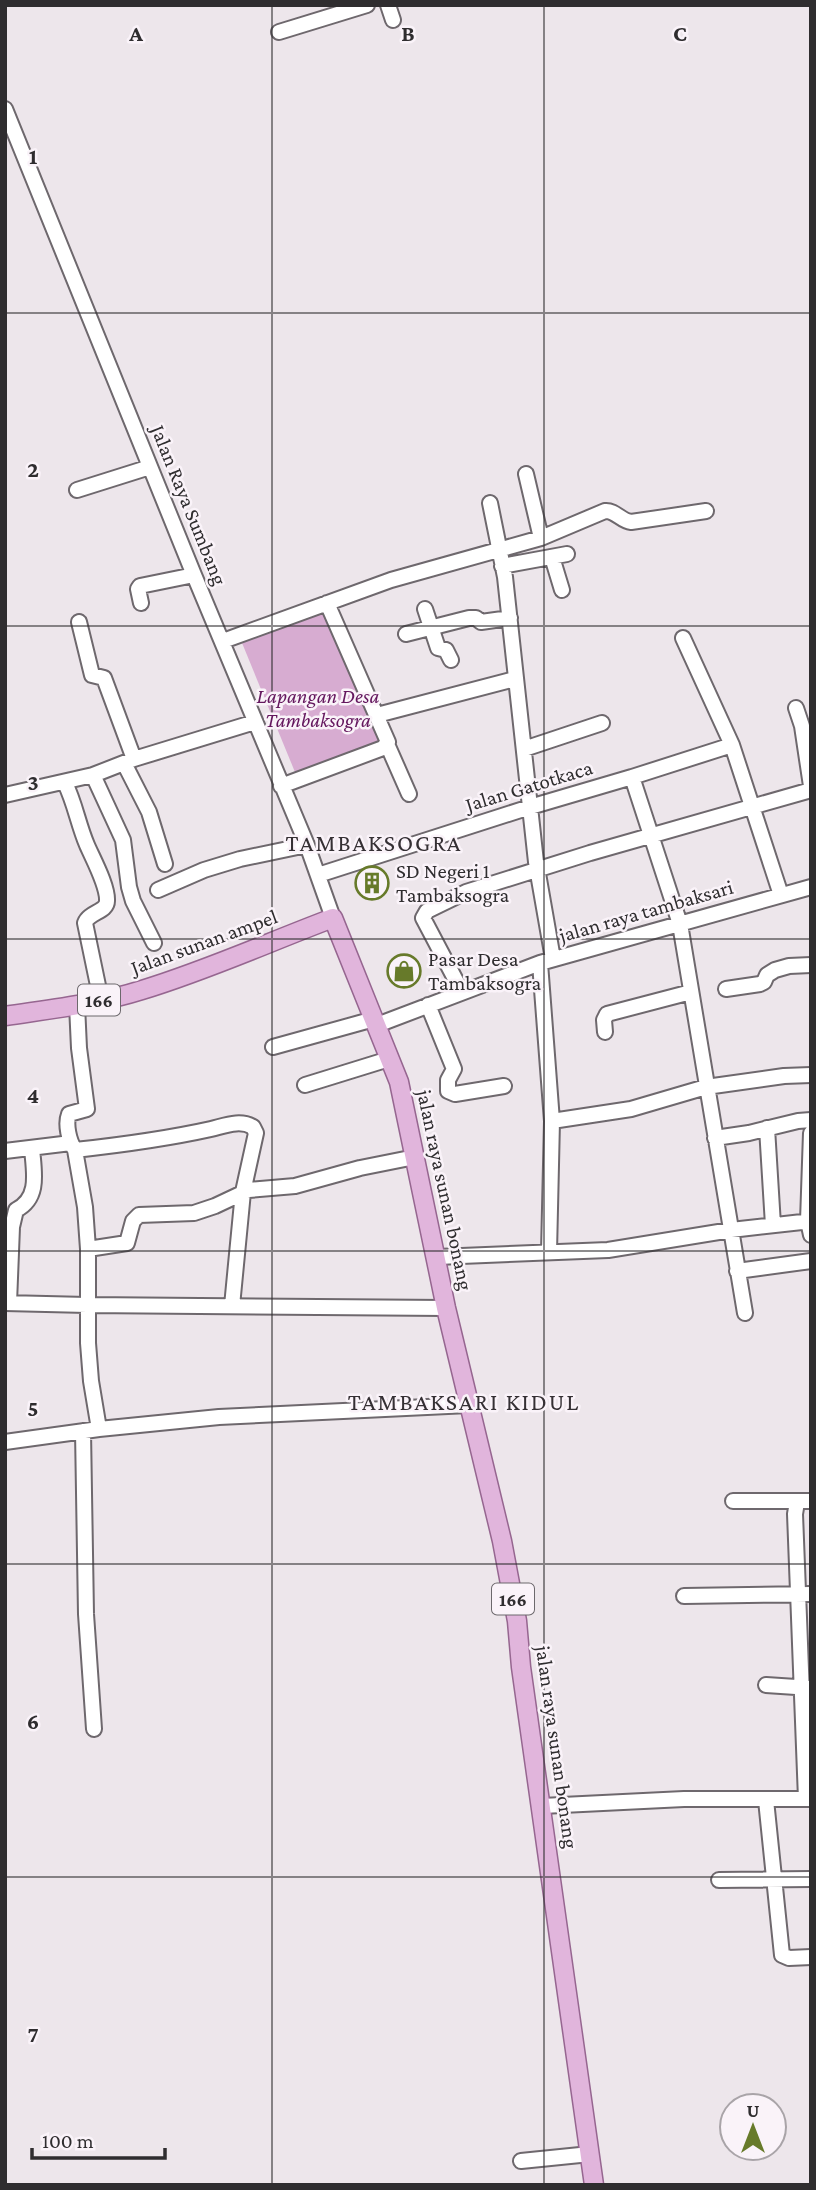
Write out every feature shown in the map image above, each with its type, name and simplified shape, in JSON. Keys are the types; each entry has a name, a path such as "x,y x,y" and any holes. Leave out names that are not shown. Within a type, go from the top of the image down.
{"main road":[{"name":"Jalan sunan ampel","path":"5,1016 77,1005 141,991 333,918"},
{"name":"jalan raya sunan bonang","path":"333,918 398,1082 446,1308 502,1541 517,1621 594,2185"}],"street":[{"path":"279,32 367,5"},
{"path":"388,5 393,20"},
{"name":"Jalan Raya Sumbang","path":"5,109 307,845 333,918"},
{"path":"77,490 150,467"},
{"path":"526,474 541,538"},
{"path":"490,503 510,618 547,961 552,1121 549,1252"},
{"path":"223,642 391,580 541,538 605,511 631,522 706,511"},
{"path":"502,566 567,554"},
{"path":"552,557 562,590"},
{"path":"141,603 138,589 140,586 194,575"},
{"path":"327,603 410,794"},
{"path":"425,609 438,648 446,650 451,660"},
{"path":"406,634 469,618 481,622 510,618"},
{"path":"79,622 92,675 104,678 129,761 165,864"},
{"path":"683,638 732,745 781,895"},
{"path":"377,715 515,679"},
{"path":"462,992 423,918 424,913 466,892 537,869 811,788 802,726 796,708"},
{"path":"5,795 93,775 129,761 255,722"},
{"path":"524,749 602,723"},
{"path":"281,786 383,748 387,744"},
{"name":"Jalan Gatotkaca","path":"318,875 732,745"},
{"path":"93,775 123,840 126,872 133,901 154,943"},
{"path":"632,777 680,924 745,1313"},
{"path":"65,783 73,798 107,901 105,907 86,918 101,1000"},
{"path":"158,890 204,870 307,845"},
{"name":"jalan raya tambaksari","path":"273,1047 375,1022 547,961 811,887"},
{"path":"726,989 760,984 771,972 789,966 811,965"},
{"path":"605,1032 604,1020 607,1014 691,992"},
{"path":"428,1004 454,1069 448,1080 449,1091 455,1094 503,1086"},
{"path":"77,1005 79,1048 87,1109 67,1115 85,1207 91,1381 99,1429"},
{"path":"305,1084 389,1059"},
{"path":"552,1121 631,1109 706,1087 811,1075"},
{"path":"715,1138 811,1120"},
{"path":"5,1151 130,1144 245,1123 253,1127 256,1133 243,1192 232,1306"},
{"path":"767,1128 773,1225"},
{"path":"437,1257 613,1250 731,1230 773,1225 810,1226 811,1133"},
{"path":"33,1149 35,1177 32,1196 28,1202 11,1209 7,1303 446,1308"},
{"path":"88,1249 127,1243 133,1222 139,1215 194,1213 243,1192 295,1186 360,1168 415,1157"},
{"path":"737,1271 811,1261"},
{"path":"5,1442 99,1429 232,1416 469,1405"},
{"path":"83,1431 86,1614 94,1729"},
{"path":"733,1501 804,1502"},
{"path":"542,1806 684,1799 808,1799 804,1594 795,1514 804,1502"},
{"path":"684,1596 804,1594"},
{"path":"766,1685 807,1687"},
{"path":"766,1800 782,1955 789,1958 811,1957"},
{"path":"719,1880 811,1879"},
{"path":"521,2161 590,2154"}],"green space":[{"name":"Lapangan Desa Tambaksogra","path":"320,610 326,613 382,741 378,747 297,777 240,638"}],"place":[{"name":"SD Negeri 1 Tambaksogra","path":"372,883"},
{"name":"Pasar Desa Tambaksogra","path":"404,971"}],"district":[{"name":"TAMBAKSOGRA","path":"374,842"},
{"name":"TAMBAKSARI KIDUL","path":"464,1401"}]}
